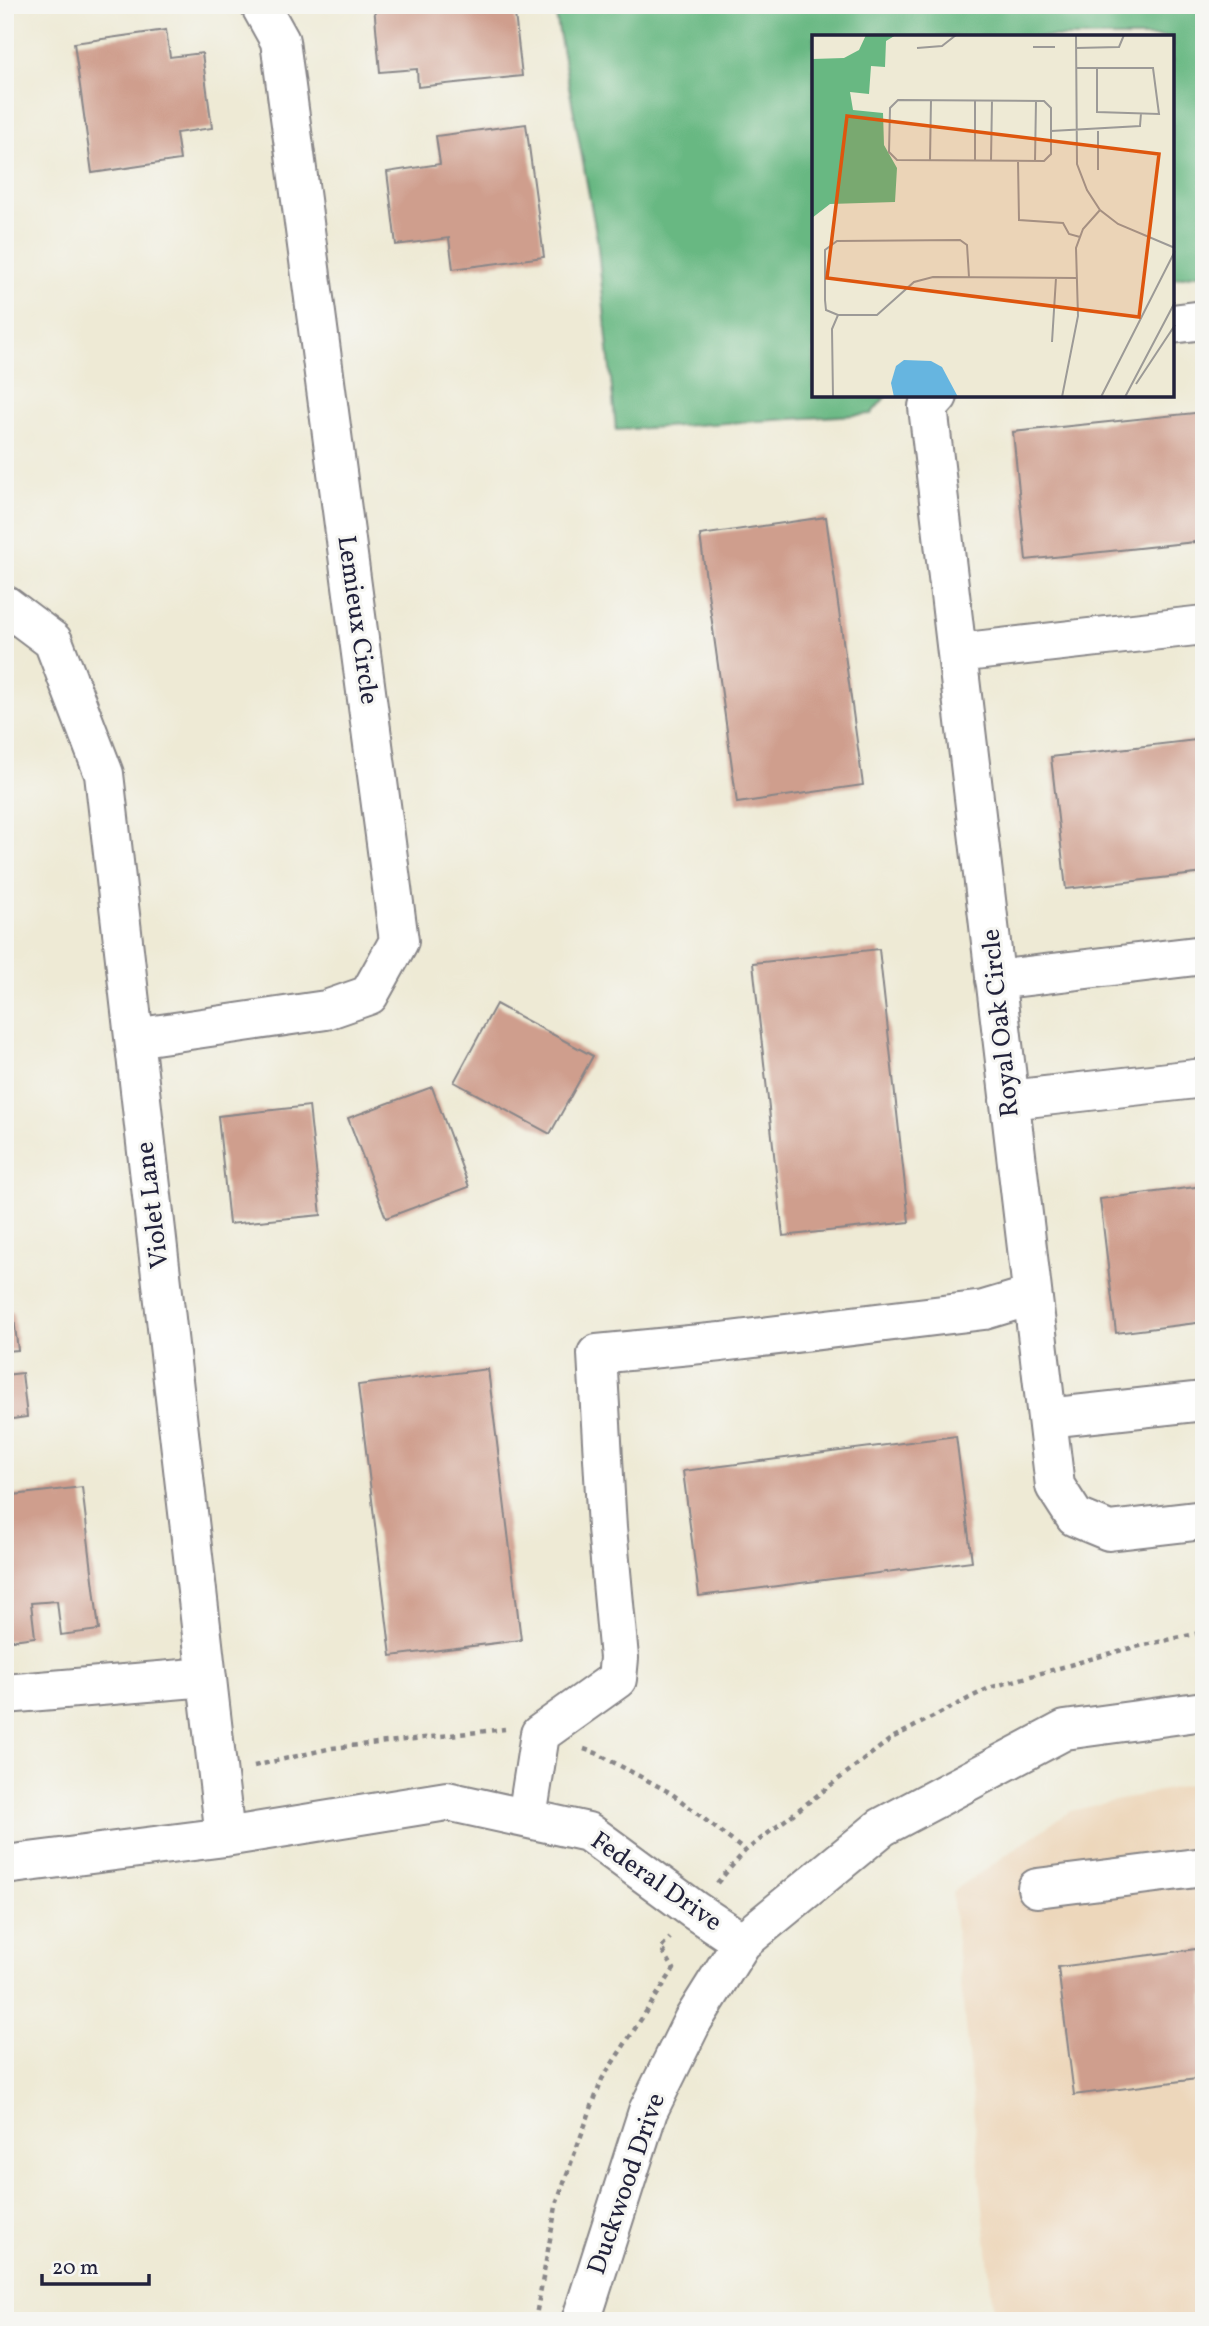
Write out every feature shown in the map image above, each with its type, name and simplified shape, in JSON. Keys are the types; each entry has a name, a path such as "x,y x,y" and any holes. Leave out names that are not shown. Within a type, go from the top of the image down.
{"street":[{"name":"Lemieux Circle","path":"134,1038 326,1010 369,995 399,941 280,41 260,5"},
{"path":"1174,324 1204,320"},
{"name":"Royal Oak Circle","path":"937,397 928,407 1055,1486 1075,1517 1110,1531 1204,1520"},
{"name":"Violet Lane","path":"5,605 52,641 104,774 225,1837"},
{"path":"957,653 1204,625"},
{"path":"995,980 1204,956"},
{"path":"1009,1100 1204,1078"},
{"path":"527,1818 540,1734 617,1679 620,1658 607,1528 597,1354 722,1342 984,1310 1031,1296"},
{"path":"1047,1419 1204,1401"},
{"path":"5,1694 207,1677"},
{"name":"Federal Drive","path":"5,1865 225,1837 447,1801 587,1832 742,1942 882,1827 1065,1730 1204,1712"},
{"path":"1037,1888 1204,1867"},
{"name":"Duckwood Drive","path":"581,2321 648,2111 693,2020 742,1942"}],"shaded area":[{"path":"1204,1781 1204,2321 994,2321 952,1892 1070,1811"}],"green space":[{"path":"554,5 1204,5 1204,273 1174,279 1174,35 812,35 812,397 885,397 871,414 616,430 597,238"}],"building":[{"path":"374,5 514,5 522,76 418,87 417,69 380,72"},
{"path":"166,30 170,57 202,53 212,128 176,133 180,160 92,173 74,43"},
{"path":"526,124 544,257 453,269 449,238 396,245 387,172 440,164 436,136"},
{"path":"1204,412 1204,541 1026,560 1013,432"},
{"path":"826,517 863,785 737,803 700,535"},
{"path":"1204,739 1204,873 1066,889 1051,757"},
{"path":"879,949 909,1222 783,1236 753,963"},
{"path":"496,1004 593,1056 550,1134 454,1082"},
{"path":"432,1087 469,1187 386,1218 348,1118"},
{"path":"309,1106 321,1215 229,1224 218,1116"},
{"path":"1204,1186 1204,1322 1116,1333 1100,1199"},
{"path":"5,1311 13,1311 18,1350 5,1351"},
{"path":"488,1369 521,1640 391,1656 358,1385"},
{"path":"22,1373 27,1417 5,1420 5,1375"},
{"path":"956,1436 972,1561 699,1596 683,1471"},
{"path":"82,1487 99,1630 61,1635 57,1601 31,1603 35,1637 5,1641 5,1496"},
{"path":"1204,1948 1204,2078 1074,2095 1058,1967"}]}
